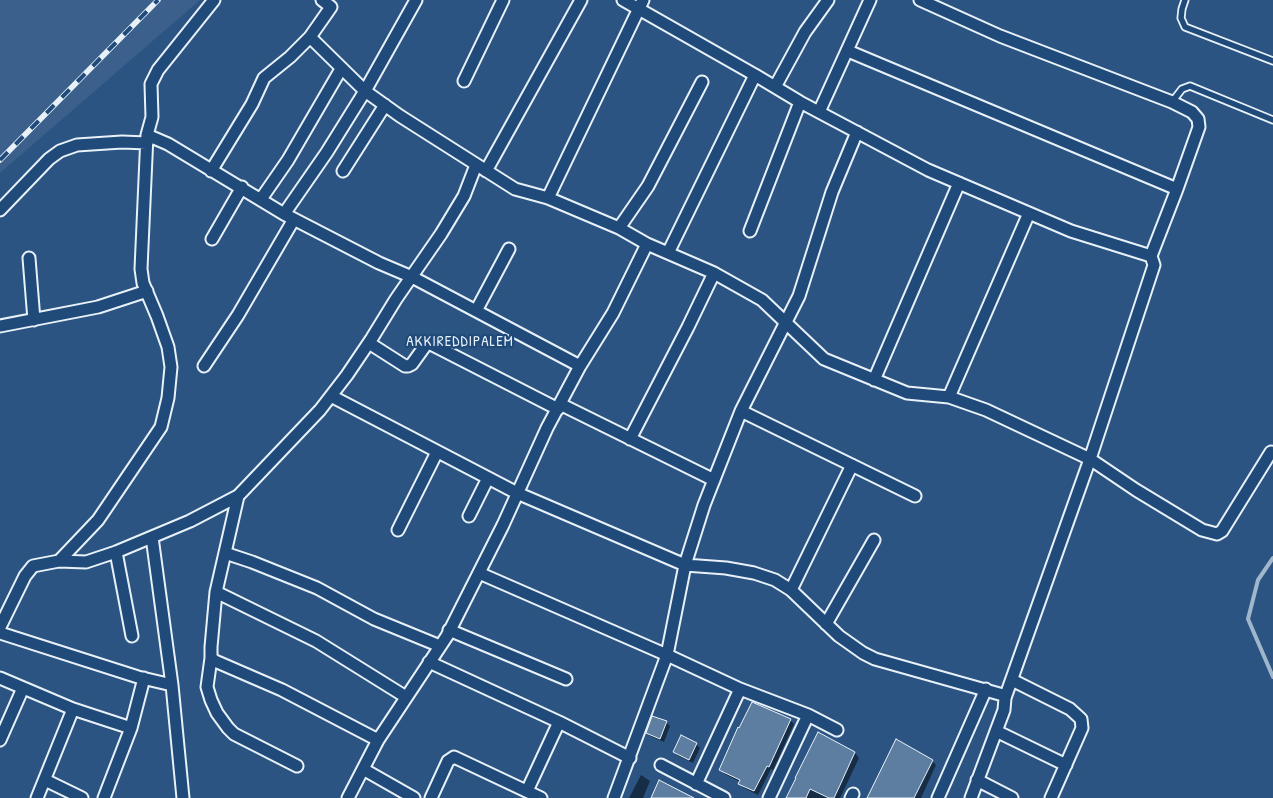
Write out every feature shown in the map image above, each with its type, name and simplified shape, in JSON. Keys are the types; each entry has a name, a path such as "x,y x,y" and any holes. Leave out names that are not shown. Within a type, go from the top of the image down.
{"street":[{"path":"59,561 98,520 161,427 168,398 171,367 168,347 143,283 141,269 147,139 152,117 151,84 158,70 214,0"},
{"path":"204,366 238,315 289,216 365,91 416,0"},
{"path":"464,81 503,0"},
{"path":"0,627 29,571 34,566 40,563 59,561 86,562 116,552 190,521 238,496 320,410 347,375 396,299 432,248 581,0"},
{"path":"623,0 641,4 800,102 928,170 1071,231 1151,256"},
{"path":"775,87 805,32 828,0"},
{"path":"819,112 870,0"},
{"path":"920,0 1058,59 1172,102 1192,112 1198,119 1199,128 1151,256 1154,265 1090,459 1005,698 1004,710 971,798"},
{"path":"211,171 252,104 264,78 290,57 310,37 329,2"},
{"path":"548,198 641,4"},
{"path":"310,37 365,91 515,189 548,198 619,228 647,244 714,273 762,300 785,324 824,359 907,393 949,397 986,410 1090,459 1180,518 1202,530 1217,534 1222,531 1271,452"},
{"path":"848,51 1177,189"},
{"path":"261,199 288,160 341,69"},
{"path":"668,253 755,74"},
{"path":"619,228 648,186 702,82"},
{"path":"750,231 800,102"},
{"path":"343,171 385,105"},
{"path":"614,798 667,655 685,566 704,505 741,411 803,285 832,192 857,132"},
{"path":"0,210 49,159 60,151 77,145 147,139 168,144 289,216 379,263 412,277 580,366"},
{"path":"874,380 960,183"},
{"path":"212,240 242,187"},
{"path":"949,397 978,326 1029,213"},
{"path":"348,798 378,740 450,630 559,407 580,366 613,313 647,244"},
{"path":"476,311 509,249"},
{"path":"29,258 34,320"},
{"path":"630,439 714,273"},
{"path":"0,326 98,307 146,291"},
{"path":"369,343 405,366 412,364 429,343 714,480"},
{"path":"331,396 517,493 685,566 726,568 754,573 775,580 791,590 826,624 875,659 999,692 1005,698"},
{"path":"741,411 916,496"},
{"path":"398,530 437,452"},
{"path":"791,590 852,465"},
{"path":"468,516 488,478"},
{"path":"238,496 216,592 211,647 212,658 207,688 217,713 234,734 297,766"},
{"path":"152,537 172,685 182,798"},
{"path":"826,624 874,540"},
{"path":"116,552 132,636"},
{"path":"225,553 317,588 374,619 440,646"},
{"path":"479,573 740,689 808,715 837,730"},
{"path":"216,592 316,641 406,697"},
{"path":"450,630 566,680"},
{"path":"0,633 172,685"},
{"path":"212,658 282,690 378,740"},
{"path":"429,662 559,722 630,758"},
{"path":"0,678 73,709 131,728"},
{"path":"104,798 131,728 144,678"},
{"path":"1012,680 1070,709 1081,719 1082,728 1050,798"},
{"path":"0,740 23,688"},
{"path":"696,784 740,689"},
{"path":"938,798 986,689"},
{"path":"37,798 73,709"},
{"path":"769,798 808,715"},
{"path":"527,791 559,722"},
{"path":"996,732 1066,765"},
{"path":"431,798 448,761 454,757 540,798"},
{"path":"661,765 724,798"},
{"path":"363,769 414,798"},
{"path":"45,780 82,798"},
{"path":"977,780 1012,798"}],"lane":[{"path":"1186,0 1181,18 1185,27 1273,61"},
{"path":"1172,102 1182,89 1190,86 1273,120"}],"shaded area":[{"path":"0,0 200,0 0,173"}],"building":[{"path":"752,702 791,719 769,767 767,766 754,791 738,784 740,780 719,770 738,727"},
{"path":"652,716 667,721 660,739 646,733"},
{"path":"818,732 855,752 834,798 829,798 810,789 806,798 786,798 795,778"},
{"path":"681,735 697,743 689,760 673,752"},
{"path":"896,739 933,760 914,798 867,798"},
{"path":"659,780 694,798 651,798"}],"waterway":[{"path":"1273,558 1258,580 1248,619 1273,677"}],"railway":[{"path":"0,160 158,0"}],"district":[{"name":"AKKIREDDIPALEM","path":"460,342"}]}
